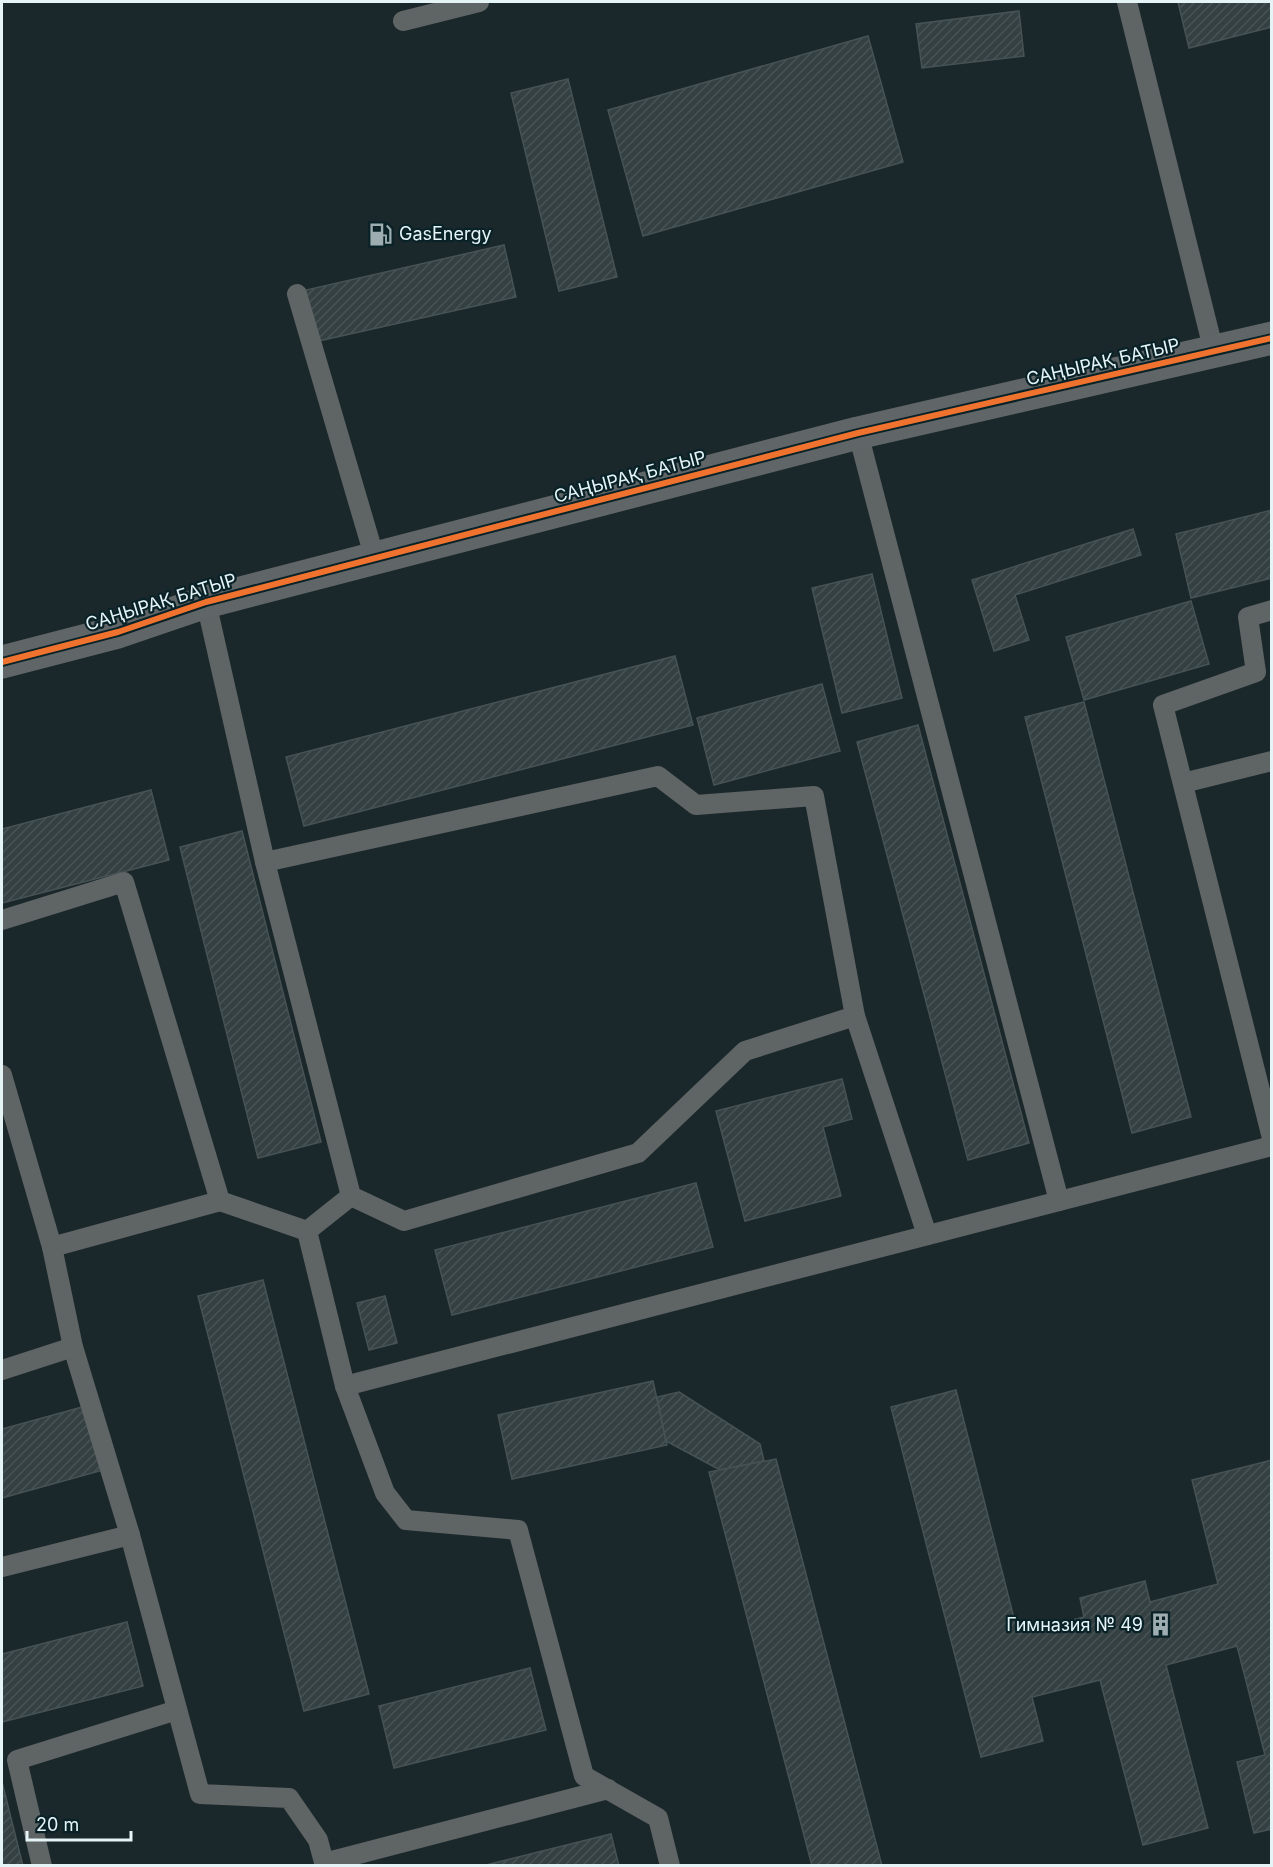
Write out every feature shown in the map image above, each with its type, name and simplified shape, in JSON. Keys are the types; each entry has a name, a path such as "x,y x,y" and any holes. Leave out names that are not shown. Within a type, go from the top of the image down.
{"street":[{"name":"САҢЫРАҚ БАТЫР","path":"2,662 118,633 206,602 858,433 1272,338"}],"lane":[{"path":"403,21 479,2"},
{"path":"1128,2 1214,352"},
{"path":"297,294 375,559"},
{"path":"858,433 1059,1201"},
{"path":"206,602 265,862 351,1196"},
{"path":"1272,610 1248,617 1256,672 1163,705 1272,1138"},
{"path":"1183,783 1272,761"},
{"path":"265,862 658,776 696,805 814,796 855,1016 927,1235"},
{"path":"2,920 124,882 220,1201"},
{"path":"351,1196 404,1221 638,1153 745,1051 855,1016"},
{"path":"2,1075 52,1247 73,1347 130,1535 200,1794 289,1798 318,1840 324,1864 608,1789"},
{"path":"345,1386 1272,1146"},
{"path":"307,1231 351,1196"},
{"path":"52,1247 220,1201 307,1231"},
{"path":"307,1231 345,1386 384,1493 406,1520 518,1530 584,1776 658,1818 670,1866"},
{"path":"2,1370 73,1347"},
{"path":"2,1567 130,1535"},
{"path":"42,1866 17,1760 177,1710"}],"building":[{"path":"1178,2 1272,2 1272,27 1189,48"},
{"path":"1019,11 1024,56 922,68 916,24"},
{"path":"868,36 903,162 643,236 608,110"},
{"path":"568,79 617,277 559,291 511,93"},
{"path":"504,245 516,297 314,342 302,291"},
{"path":"1272,510 1272,578 1191,598 1176,534"},
{"path":"1133,529 1141,555 1015,595 1029,640 994,651 972,580"},
{"path":"872,574 902,698 842,713 812,588"},
{"path":"1191,601 1209,664 1084,700 1066,637"},
{"path":"675,656 693,725 304,826 286,757"},
{"path":"822,684 840,751 714,785 697,718"},
{"path":"1084,702 1191,1117 1132,1133 1025,717"},
{"path":"918,725 1029,1143 968,1160 857,742"},
{"path":"151,790 169,860 2,903 2,829"},
{"path":"242,831 321,1142 258,1158 180,847"},
{"path":"842,1079 852,1119 823,1127 841,1196 745,1221 716,1111"},
{"path":"696,1183 713,1247 452,1315 435,1250"},
{"path":"263,1280 369,1694 304,1711 198,1296"},
{"path":"385,1296 397,1343 369,1350 357,1303"},
{"path":"653,1381 667,1445 512,1479 498,1415"},
{"name":"Гимназия № 49","path":"956,1390 1018,1634 1084,1617 1080,1598 1145,1581 1150,1602 1218,1584 1192,1480 1272,1460 1272,1829 1254,1833 1237,1762 1265,1755 1237,1646 1166,1665 1208,1828 1143,1845 1100,1680 1032,1697 1043,1741 981,1757 891,1407"},
{"path":"679,1392 760,1444 764,1461 720,1470 666,1441 657,1397"},
{"path":"86,1406 103,1470 2,1498 2,1429"},
{"path":"776,1459 882,1866 812,1866 709,1472"},
{"path":"127,1622 143,1686 2,1722 2,1654"},
{"path":"530,1668 546,1730 394,1768 379,1706"},
{"path":"2,1782 23,1866 2,1866"},
{"path":"611,1834 619,1866 482,1866"}],"cycle path":[{"path":"2,662 118,632 206,602 858,433 1272,338"}],"place":[{"name":"GasEnergy","path":"381,234"},
{"name":"Гимназия № 49","path":"1161,1625"}]}
